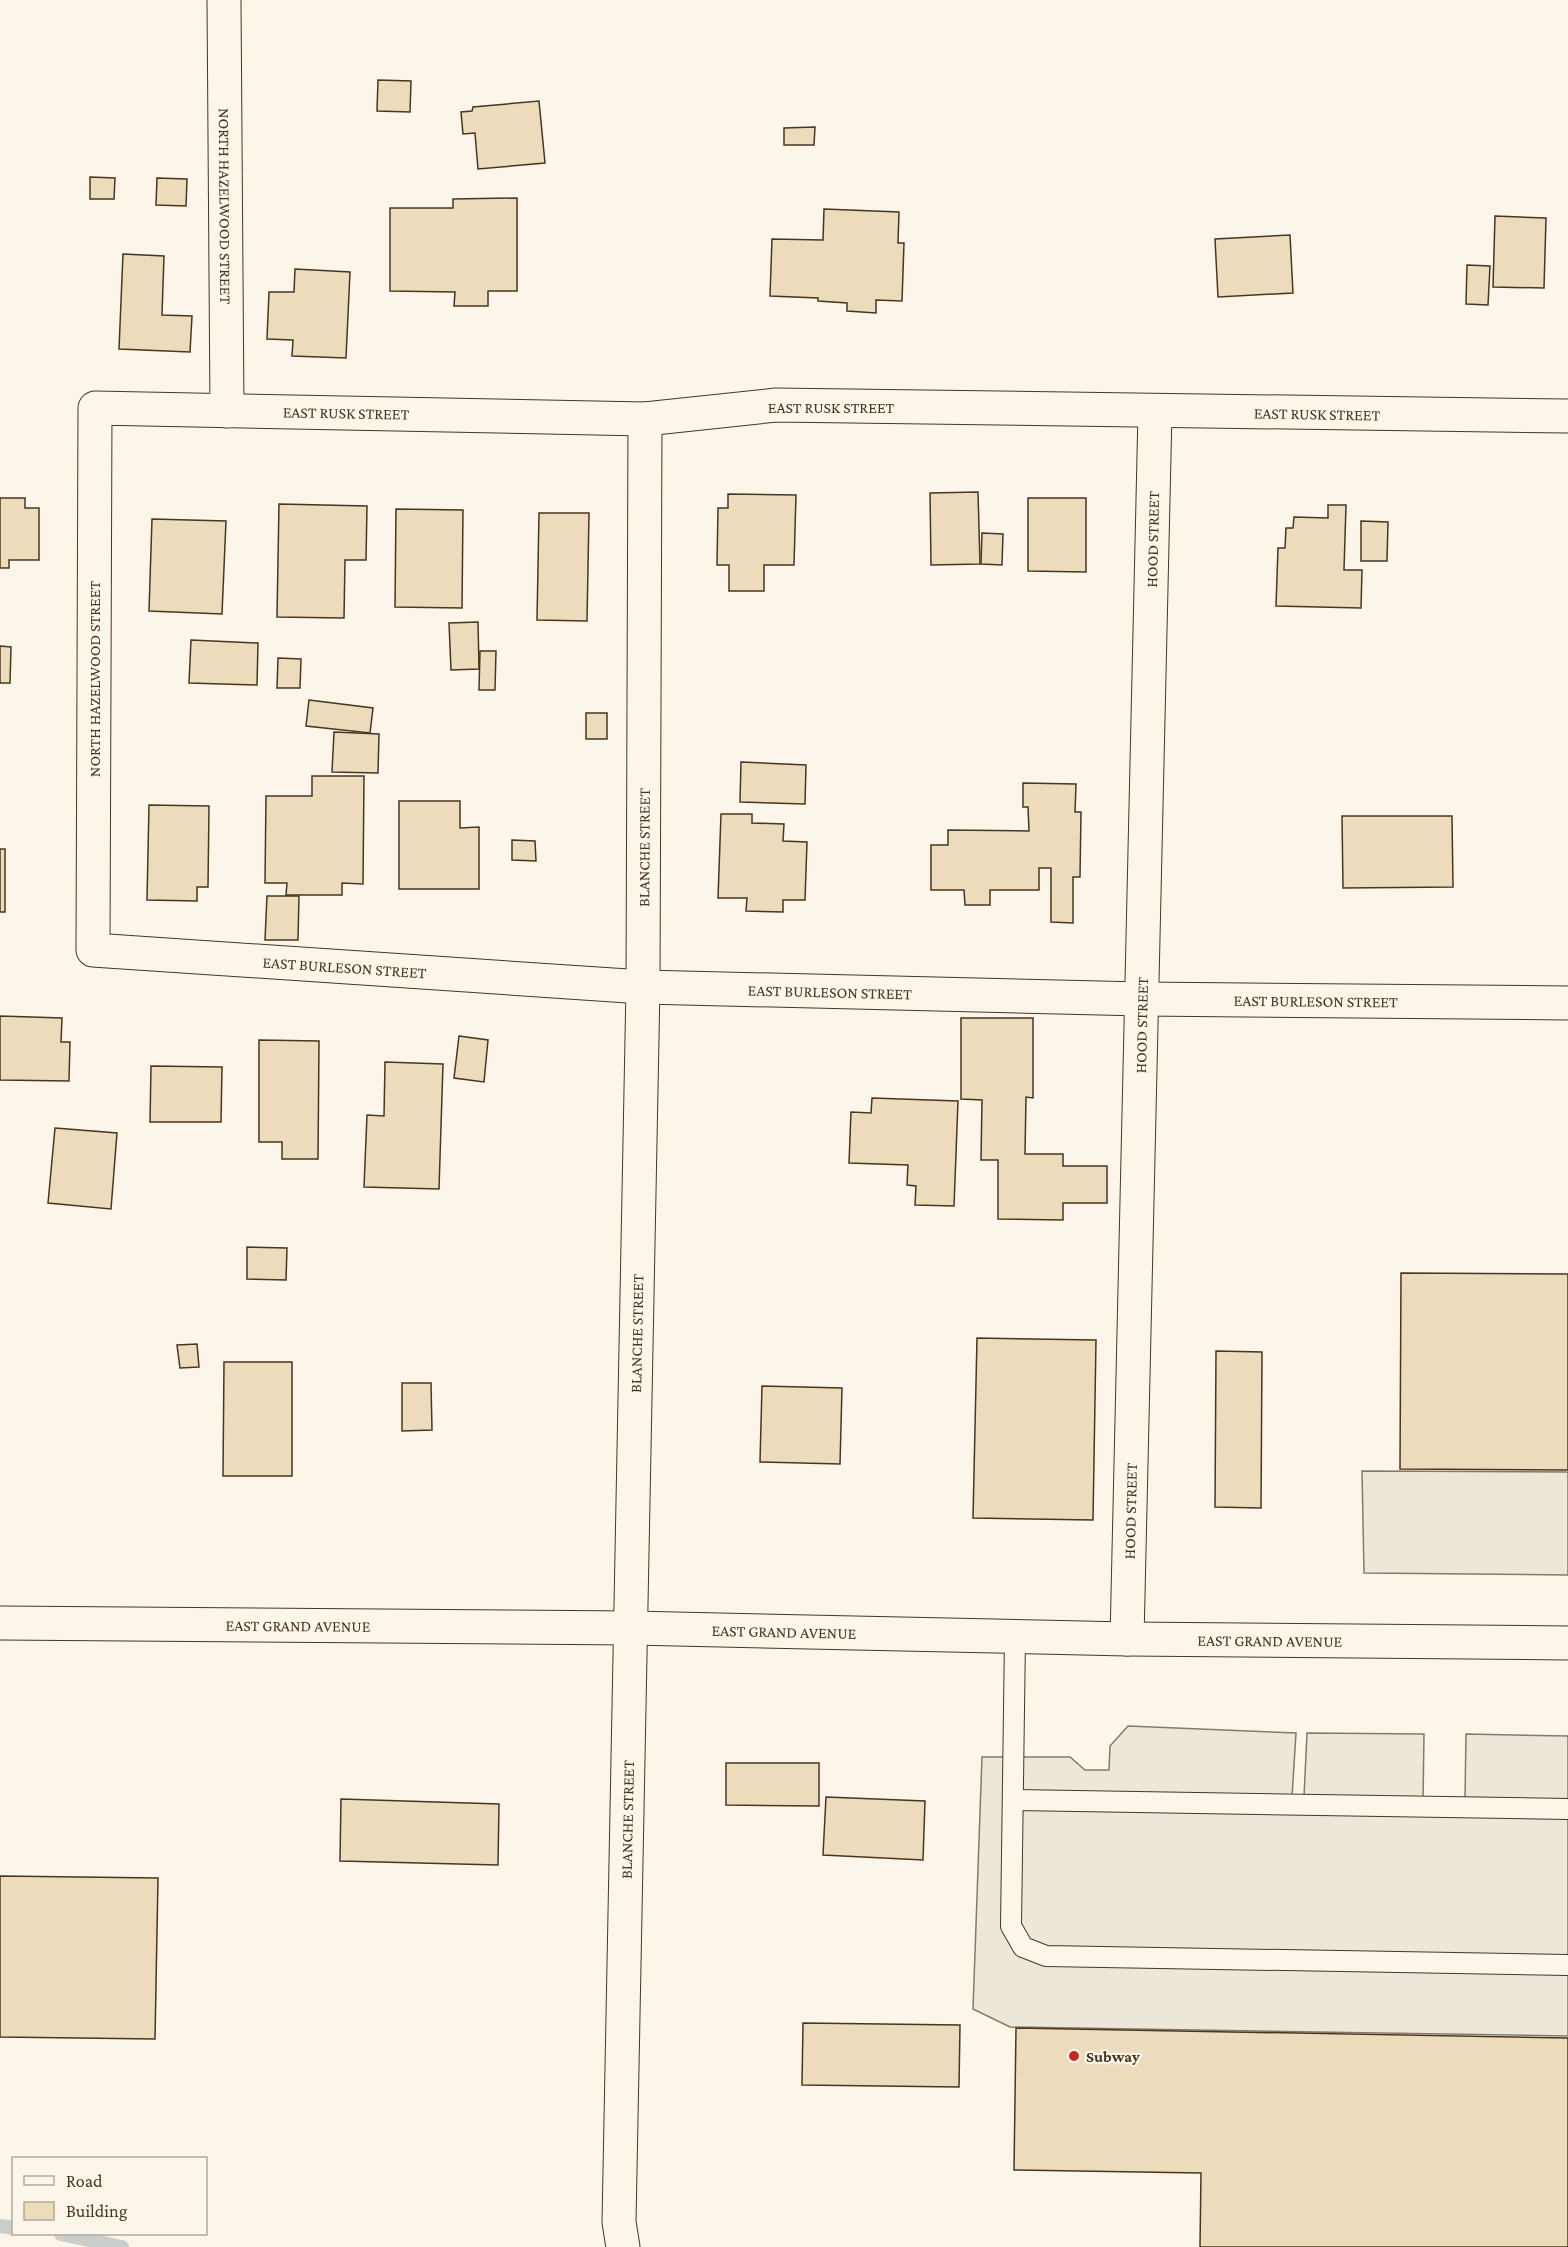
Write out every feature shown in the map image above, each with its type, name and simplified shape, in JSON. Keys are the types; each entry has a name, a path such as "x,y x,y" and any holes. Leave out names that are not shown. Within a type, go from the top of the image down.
{"main road":[{"name":"NORTH HAZELWOOD STREET","path":"224,0 227,411"},
{"name":"EAST RUSK STREET","path":"95,408 645,419 776,405 1568,416"},
{"name":"NORTH HAZELWOOD STREET","path":"93,950 95,408"},
{"name":"HOOD STREET","path":"1127,1639 1155,412"},
{"name":"BLANCHE STREET","path":"623,2247 619,2210 632,1628 642,987 645,419"},
{"name":"EAST BURLESON STREET","path":"93,950 642,987 1142,999 1568,1003"},
{"name":"EAST GRAND AVENUE","path":"0,1623 632,1628 1127,1639 1568,1643"}],"lane":[{"path":"1015,1637 1011,1926 1023,1947 1046,1956 1568,1965"},
{"path":"1014,1800 1568,1809"}],"shaded area":[{"path":"1362,1471 1568,1472 1568,1575 1364,1573"},
{"path":"1128,1726 1296,1733 1292,1797 1304,1797 1307,1733 1424,1734 1423,1801 1465,1800 1466,1734 1568,1736 1568,2036 1010,2027 973,2009 982,1757 1070,1757 1085,1770 1109,1770 1110,1746"}],"building":[{"path":"378,80 411,81 410,112 377,111"},
{"path":"539,101 545,163 478,169 475,133 463,134 461,112 472,111 473,107"},
{"path":"815,127 814,145 784,145 784,128"},
{"path":"90,177 115,178 114,199 90,199"},
{"path":"157,178 187,179 186,206 156,205"},
{"path":"517,198 517,291 488,291 488,306 454,306 455,292 390,291 390,208 453,208 453,199"},
{"path":"824,209 899,212 898,243 904,243 902,301 876,300 876,313 847,311 847,303 818,301 818,298 770,296 772,239 823,240"},
{"path":"1495,216 1546,218 1544,288 1493,287"},
{"path":"1290,235 1293,293 1218,297 1215,239"},
{"path":"123,254 164,256 162,315 192,316 190,352 119,349"},
{"path":"1467,265 1490,266 1488,305 1466,304"},
{"path":"295,269 350,272 346,358 292,356 293,340 267,339 269,292 294,292"},
{"path":"978,492 980,564 931,565 930,493"},
{"path":"728,494 796,495 794,565 764,565 764,591 729,591 729,565 717,565 718,508 728,508"},
{"path":"0,498 25,498 25,508 39,508 39,560 9,560 9,568 0,568"},
{"path":"1028,498 1086,498 1086,572 1028,571"},
{"path":"279,504 367,506 366,560 345,560 344,618 277,617"},
{"path":"1328,505 1346,505 1344,570 1362,570 1361,608 1276,606 1278,548 1285,548 1286,528 1293,528 1294,517 1328,518"},
{"path":"396,509 463,510 462,608 395,607"},
{"path":"539,513 589,513 587,621 537,620"},
{"path":"152,519 226,521 222,614 149,611"},
{"path":"1361,521 1388,522 1387,561 1361,561"},
{"path":"982,533 1003,534 1002,565 981,564"},
{"path":"478,622 479,669 451,670 449,623"},
{"path":"191,640 258,643 257,685 189,683"},
{"path":"0,646 11,647 10,683 0,683"},
{"path":"480,651 496,651 495,690 479,690"},
{"path":"278,658 301,659 300,688 277,688"},
{"path":"309,700 373,708 370,733 306,726"},
{"path":"586,713 607,713 607,739 586,739"},
{"path":"334,732 379,734 378,773 332,772"},
{"path":"741,762 806,765 805,804 740,802"},
{"path":"312,776 364,776 363,884 342,883 342,895 286,895 287,883 265,883 266,796 312,796"},
{"path":"1023,783 1076,784 1075,812 1081,812 1080,877 1073,877 1073,923 1051,922 1051,868 1039,868 1039,890 990,890 990,905 965,905 964,890 931,890 931,845 948,845 948,830 1029,831 1028,807 1023,807"},
{"path":"399,801 460,801 460,828 479,827 479,889 399,889"},
{"path":"149,805 209,806 208,887 197,887 197,901 147,900"},
{"path":"721,814 752,814 752,823 784,824 783,841 807,842 805,900 783,900 783,912 746,911 747,898 718,898"},
{"path":"1342,816 1452,816 1453,887 1343,888"},
{"path":"512,840 535,841 536,861 512,860"},
{"path":"0,849 5,849 5,912 0,912"},
{"path":"267,896 299,896 298,940 265,940"},
{"path":"0,1016 62,1018 61,1042 70,1042 69,1081 0,1080"},
{"path":"961,1018 1033,1018 1033,1098 1026,1097 1025,1154 1063,1154 1063,1166 1107,1166 1107,1203 1063,1203 1063,1220 998,1219 998,1160 981,1160 982,1100 961,1099"},
{"path":"459,1036 488,1040 484,1082 454,1078"},
{"path":"259,1040 319,1041 318,1159 282,1159 282,1142 259,1142"},
{"path":"385,1062 443,1064 439,1189 364,1187 367,1115 384,1116"},
{"path":"151,1066 222,1067 221,1122 150,1122"},
{"path":"872,1098 958,1101 954,1206 915,1205 916,1186 907,1185 908,1165 849,1163 851,1112 871,1113"},
{"path":"55,1128 117,1133 111,1209 48,1203"},
{"path":"247,1247 287,1248 286,1280 247,1279"},
{"path":"1401,1273 1568,1274 1568,1470 1400,1469"},
{"path":"977,1338 1096,1340 1093,1520 973,1518"},
{"path":"197,1344 199,1367 180,1368 177,1345"},
{"path":"1216,1351 1262,1352 1261,1508 1215,1507"},
{"path":"224,1362 292,1362 292,1476 223,1476"},
{"path":"402,1383 431,1383 432,1430 402,1431"},
{"path":"762,1386 842,1388 840,1464 760,1462"},
{"path":"726,1763 819,1763 819,1806 726,1805"},
{"path":"826,1797 925,1801 923,1860 823,1855"},
{"path":"341,1799 499,1804 498,1865 340,1861"},
{"path":"0,1876 158,1878 155,2039 0,2037"},
{"path":"803,2023 960,2025 959,2087 802,2085"},
{"path":"1016,2028 1568,2038 1568,2247 1200,2247 1201,2173 1014,2170"}],"waterway":[{"path":"0,2226 12,2228"},
{"path":"66,2235 122,2247"}],"place":[{"name":"Subway","path":"1074,2056"}]}
